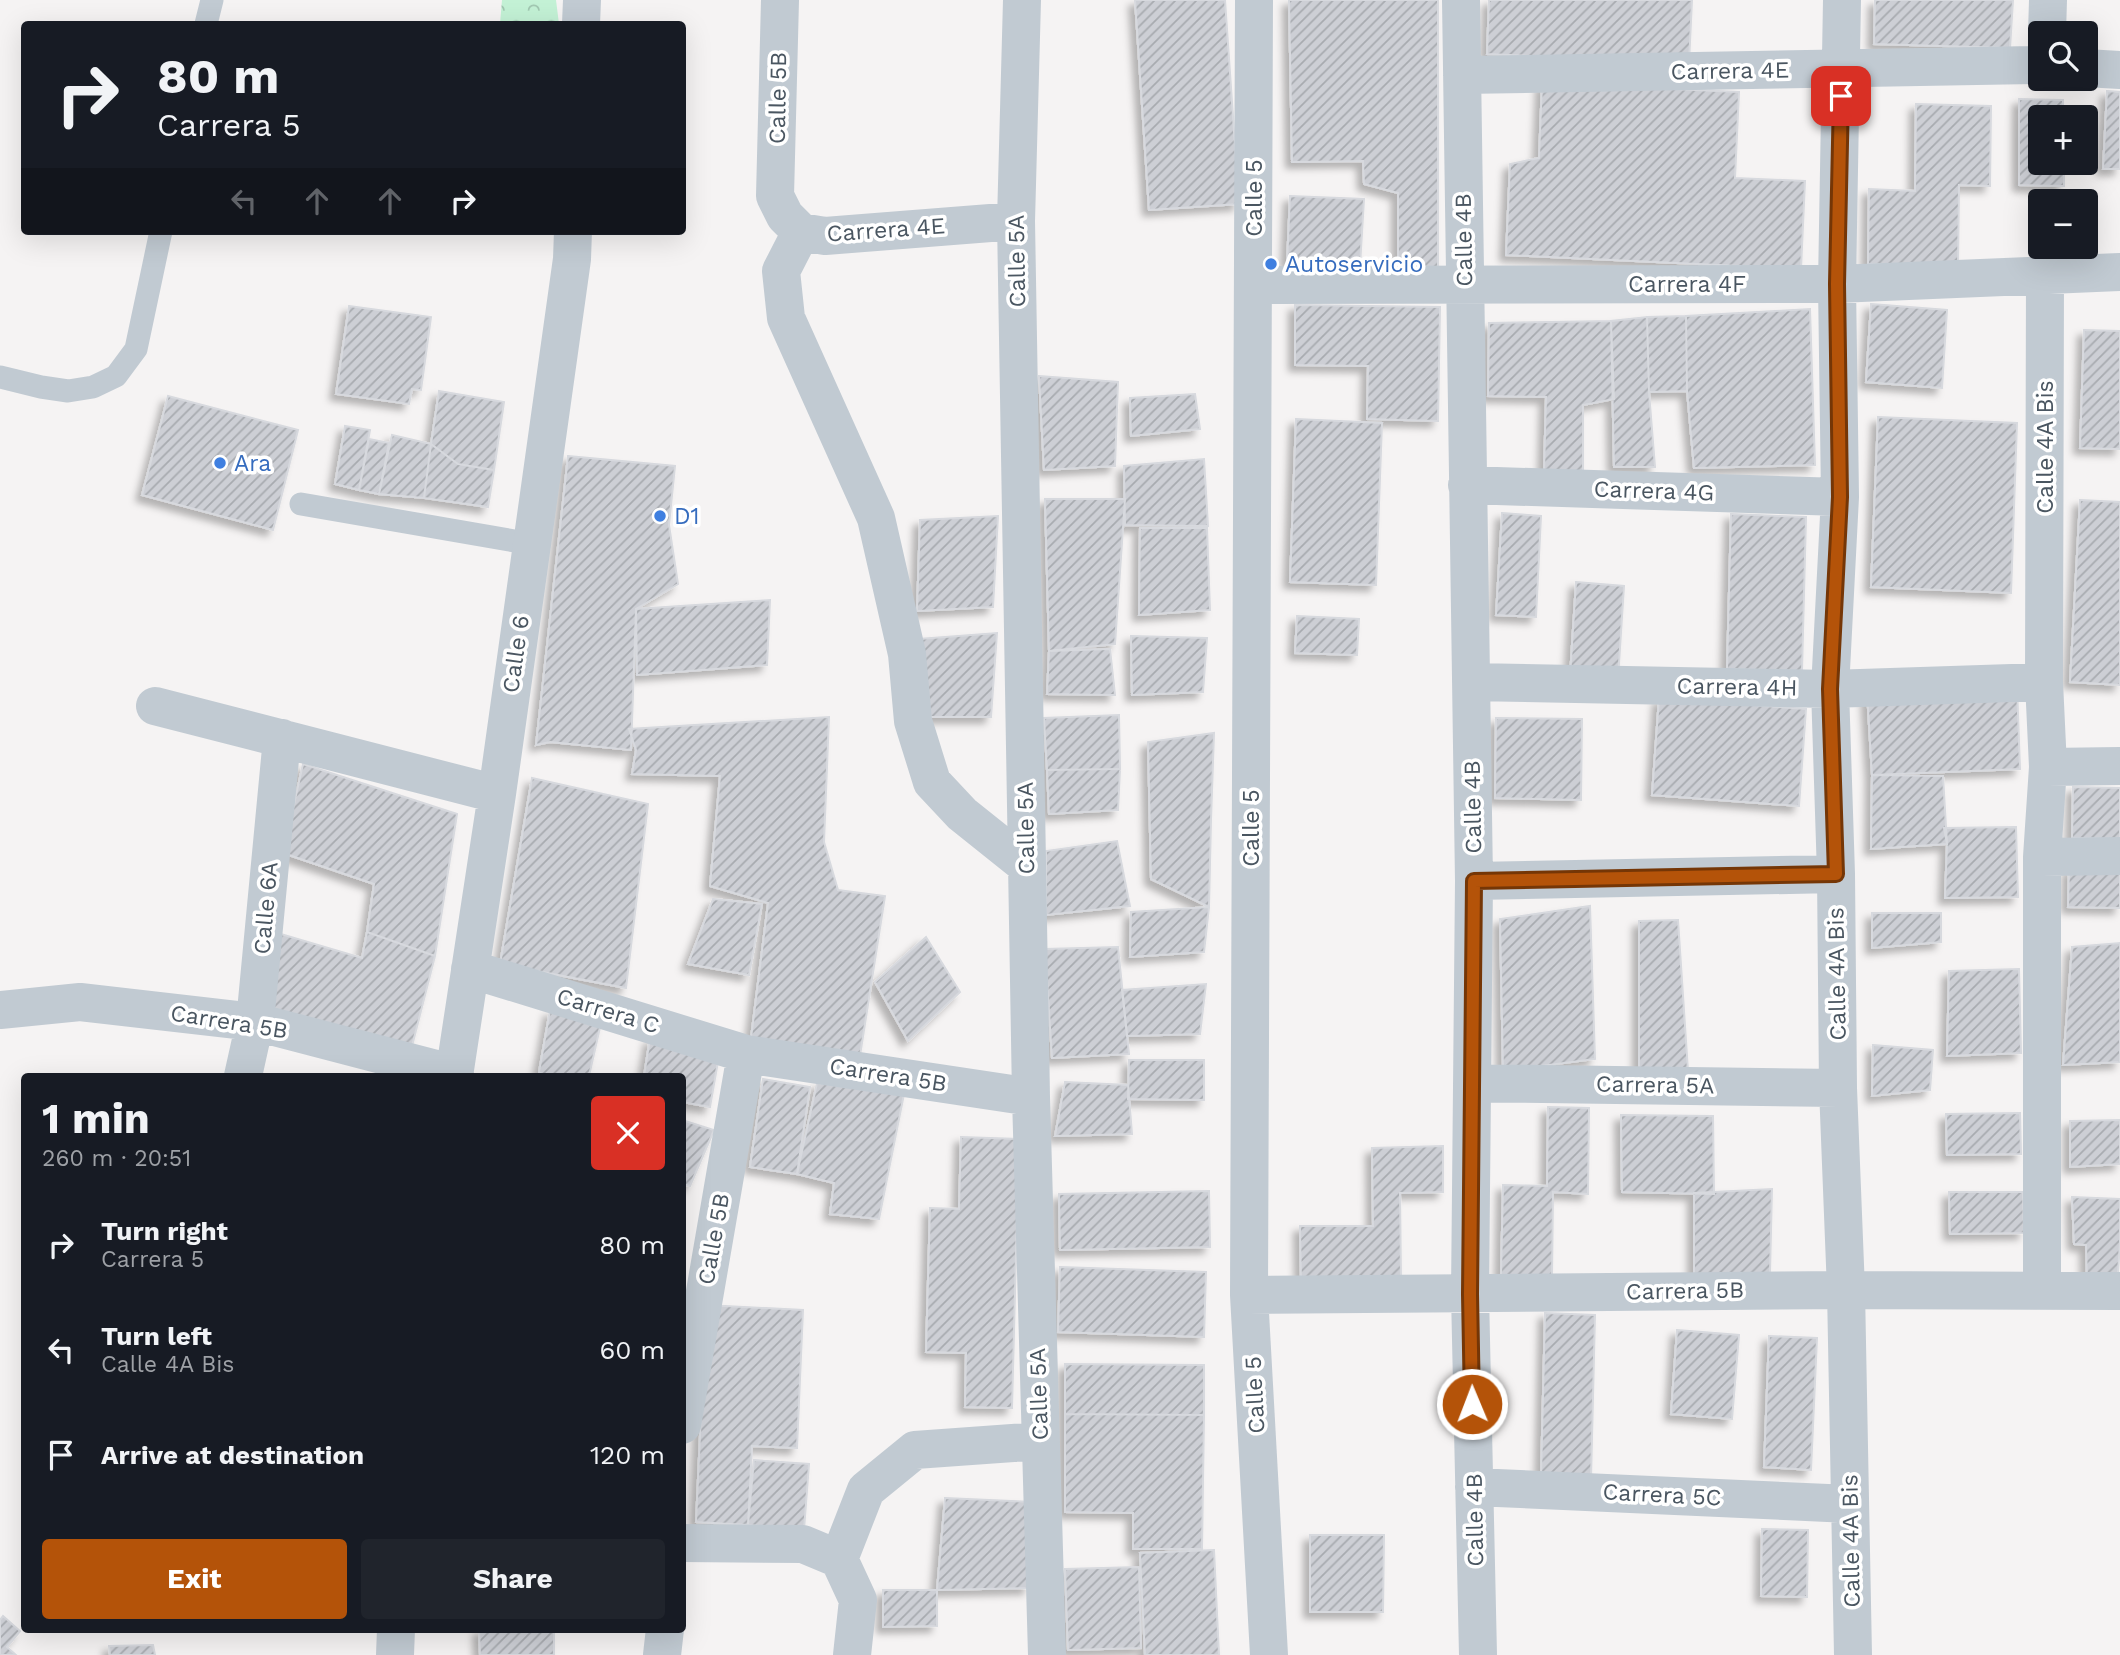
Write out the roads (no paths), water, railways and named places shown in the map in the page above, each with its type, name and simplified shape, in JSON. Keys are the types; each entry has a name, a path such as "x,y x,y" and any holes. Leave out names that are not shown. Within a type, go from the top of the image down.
{"street":[{"path":"581,21 582,0"},
{"name":"Calle 5B","path":"775,196 780,0"},
{"name":"Calle 5A","path":"1021,0 1016,221 1031,1097 1047,1655"},
{"name":"Calle 5","path":"1254,0 1249,1295 1269,1655"},
{"name":"Calle 4B","path":"1461,0 1474,881 1470,1294 1478,1655"},
{"name":"Calle 4A Bis","path":"1842,0 1837,284 1840,497 1830,689 1853,1655"},
{"path":"2048,0 2048,21"},
{"name":"Carrera 4E","path":"1462,75 2028,65"},
{"path":"2098,69 2120,70"},
{"name":"Carrera 4E","path":"775,196 785,216 801,232 825,236 1016,221"},
{"path":"801,232 780,271 786,318 876,518 907,654 913,720 932,782 961,814 1027,866"},
{"name":"Calle 6","path":"454,1073 497,794 572,259 573,235"},
{"name":"Carrera 4F","path":"1253,285 1837,284 2120,272"},
{"name":"Calle 4A Bis","path":"2042,1291 2042,857 2048,767 2044,682 2045,275"},
{"name":"Carrera 4G","path":"1467,485 1840,497"},
{"name":"Carrera 4H","path":"1471,682 1830,689 2044,682"},
{"path":"155,706 497,794"},
{"name":"Calle 6A","path":"244,1073 255,1022 282,738"},
{"path":"2048,767 2120,766"},
{"path":"2042,857 2120,856"},
{"path":"1474,881 1836,874"},
{"name":"Carrera C","path":"470,969 746,1054"},
{"name":"Carrera 5B","path":"0,1010 80,1002 255,1022 446,1073"},
{"name":"Calle 5B","path":"686,1402 746,1054"},
{"name":"Carrera 5B","path":"746,1054 1031,1097"},
{"name":"Carrera 5A","path":"1472,1083 1838,1088"},
{"name":"Carrera 5B","path":"1249,1295 1846,1290 2120,1291"},
{"path":"839,1559 866,1490 915,1450 1040,1441"},
{"name":"Carrera 5C","path":"1474,1487 1850,1504"},
{"path":"686,1543 803,1544 839,1559 858,1600 852,1655"},
{"path":"395,1655 396,1633"},
{"path":"662,1655 665,1633"}],"lane":[{"path":"207,21 212,0"},
{"path":"0,377 68,391 93,387 116,376 136,349 161,235"},
{"path":"301,504 532,544"}],"place":[{"name":"Autoservicio","path":"1271,264"},
{"name":"Ara","path":"220,463"},
{"name":"D1","path":"660,516"}]}
